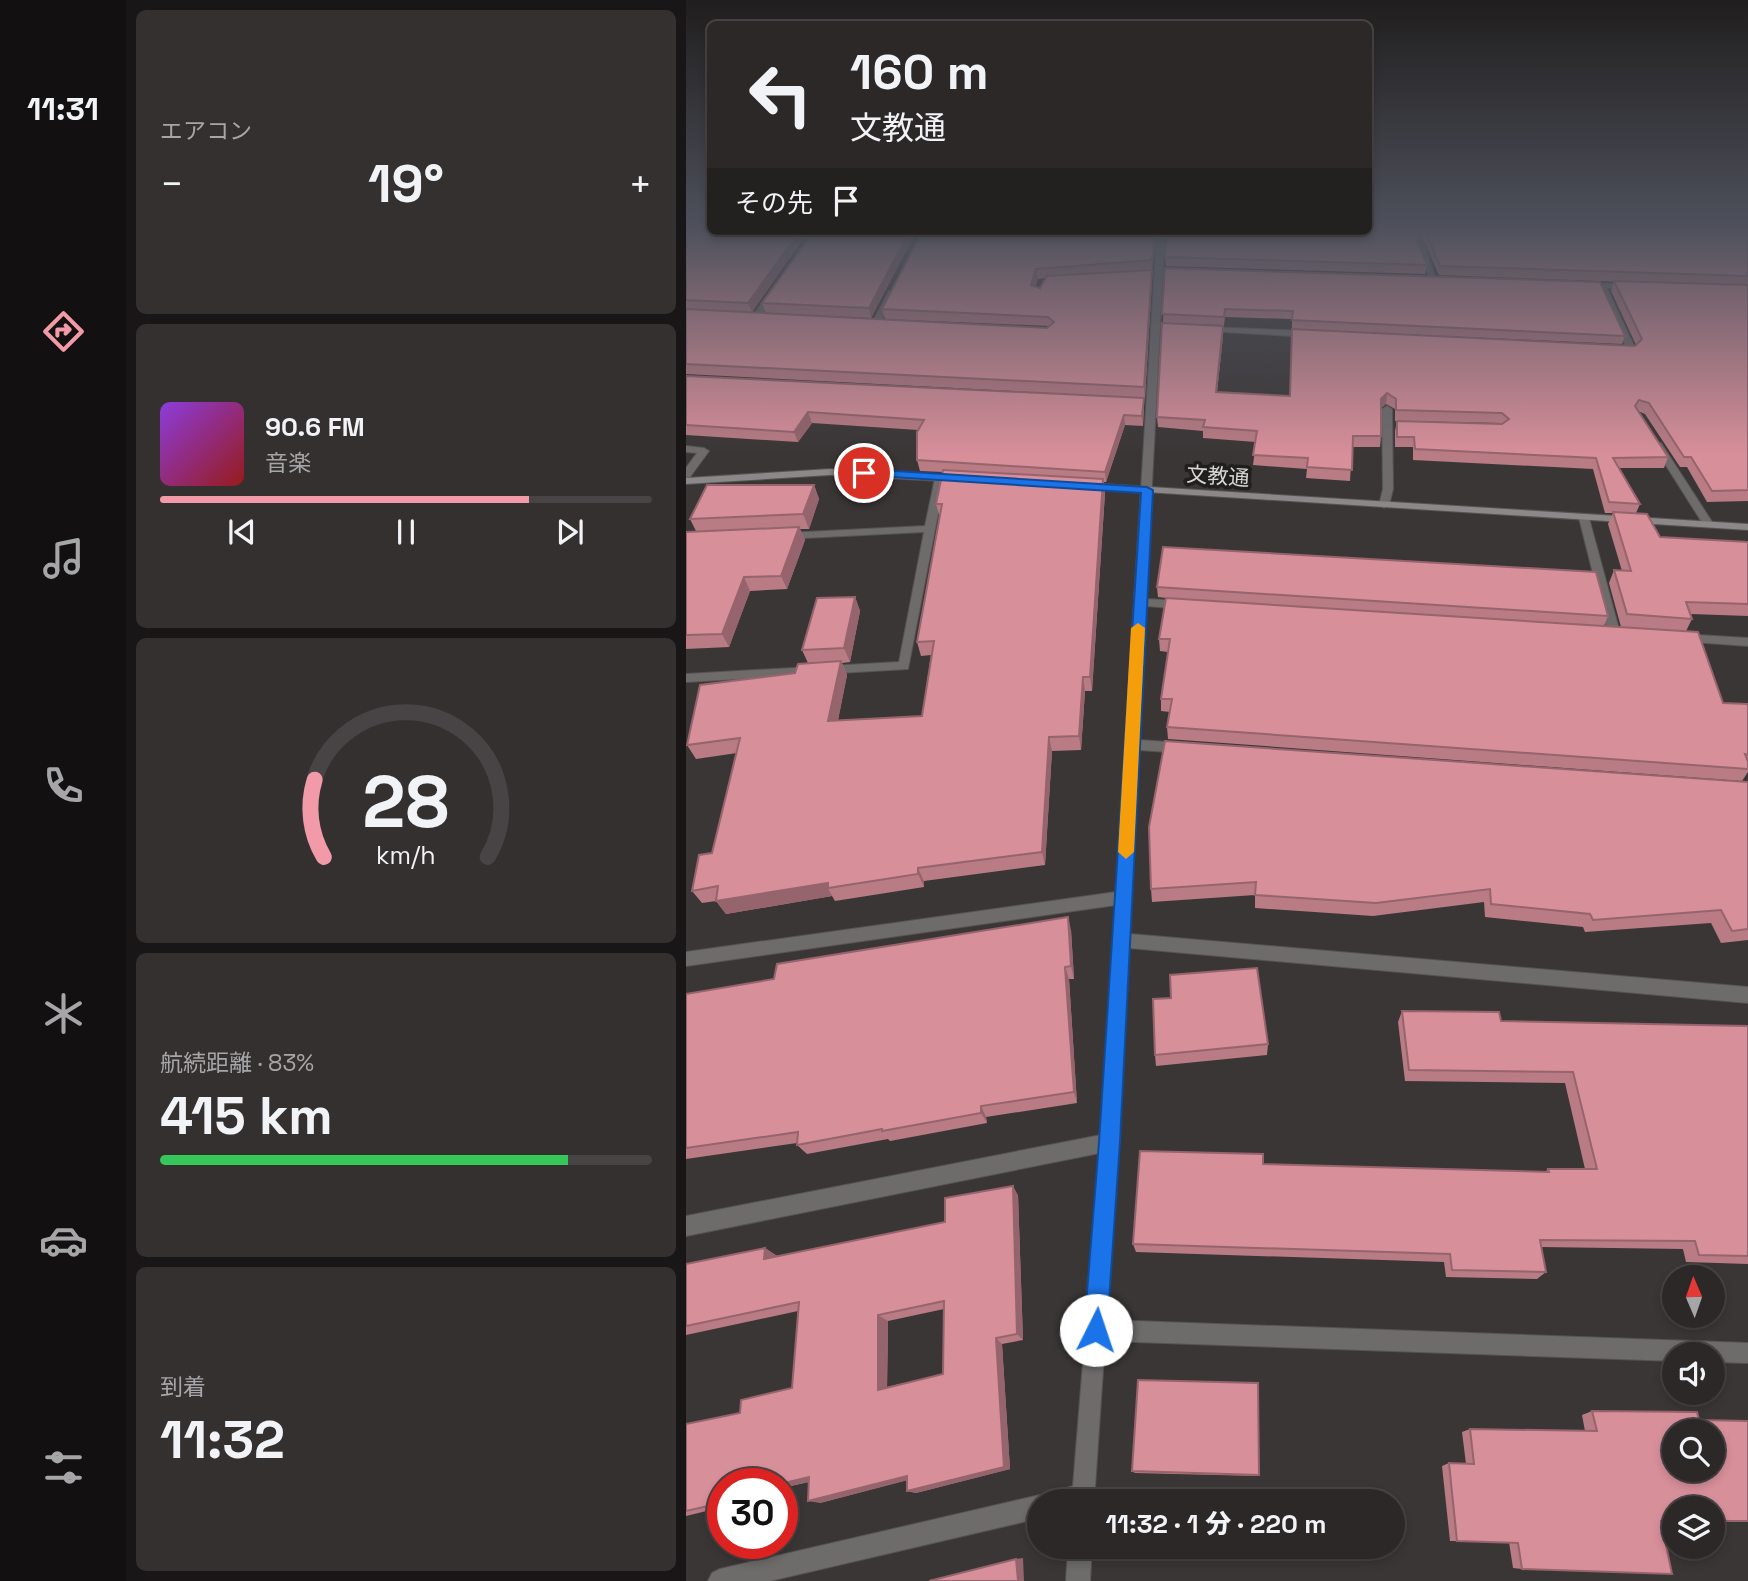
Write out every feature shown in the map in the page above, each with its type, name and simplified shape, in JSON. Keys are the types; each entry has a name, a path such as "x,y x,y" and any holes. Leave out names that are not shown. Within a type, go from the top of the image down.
{"street":[{"path":"755,318 764,306"},
{"path":"875,325 885,306"},
{"path":"1084,1489 1110,1142 1147,490 1149,402 1163,327 1161,306"},
{"path":"1605,348 1632,349 1612,306"},
{"path":"741,317 769,319"},
{"path":"862,324 888,325"},
{"path":"1197,329 1319,335"},
{"path":"1384,505 1388,489 1387,409"},
{"path":"1388,426 1402,426"},
{"path":"1653,438 1709,525"},
{"path":"686,449 704,451 686,478"},
{"path":"686,478 830,472 979,480"},
{"path":"686,678 904,666 940,478"},
{"name":"文教通","path":"1069,485 1748,527"},
{"path":"1584,518 1620,634 1600,632"},
{"path":"767,537 929,529"},
{"path":"1140,602 1195,606"},
{"path":"1667,637 1748,642"},
{"path":"1131,744 1200,749"},
{"path":"686,959 1124,897"},
{"path":"1121,940 1748,995"},
{"path":"686,1226 1110,1142"},
{"path":"1096,1330 1748,1353"},
{"path":"720,1581 1027,1509"},
{"path":"1078,1581 1079,1559"}],"building":[{"path":"821,306 870,306 869,308"},
{"path":"884,306 1150,306 1144,387 686,364 686,309 1047,328 1054,322 1048,317 882,309"},
{"path":"1163,306 1611,306 1625,336 1292,320 1293,311 1225,309 1224,317 1162,314"},
{"path":"1626,306 1748,306 1748,490 1712,491 1691,457 1684,457 1649,403 1639,400 1635,406 1668,457 1613,458 1640,504 1609,502 1596,458 1415,449 1414,437 1397,437 1397,421 1502,424 1509,419 1502,413 1396,410 1396,399 1387,393 1381,399 1381,436 1353,436 1352,470 1307,467 1308,458 1253,455 1257,431 1203,427 1205,420 1157,417 1162,323 1223,326 1216,392 1290,396 1292,329 1635,346 1642,339"},
{"path":"686,376 1144,398 1142,416 1124,415 1105,472 917,460 917,432 924,420 808,412 794,432 686,425"},
{"path":"943,470 1103,479 1090,677 1083,677 1079,736 1049,737 1042,852 918,868 918,874 828,888 828,883 716,901 718,886 692,891 699,855 712,853 740,738 687,745 700,685 795,673 798,664 841,661 828,721 922,716 934,641 917,642 942,504 936,504"},
{"path":"707,485 814,485 803,514 690,519"},
{"path":"1613,512 1647,514 1660,537 1748,542 1748,604 1686,602 1692,619 1627,614 1614,570 1631,571"},
{"path":"799,527 781,576 744,577 722,634 686,635 686,532"},
{"path":"1163,547 1596,572 1608,616 1157,587"},
{"path":"855,597 844,648 802,650 817,598"},
{"path":"1166,598 1698,632 1723,703 1748,704 1748,755 1745,754 1748,769 1167,727 1172,699 1161,699 1170,639 1159,639"},
{"path":"1165,741 1748,782 1748,929 1732,931 1721,910 1593,920 1590,914 1491,904 1490,889 1376,903 1255,895 1256,882 1151,889 1149,827"},
{"path":"1068,917 1071,966 1065,967 1074,1092 981,1106 981,1113 797,1145 798,1132 686,1148 686,994 774,979 777,964"},
{"path":"1257,968 1268,1044 1155,1055 1153,999 1171,998 1170,975"},
{"path":"1402,1011 1499,1012 1501,1021 1748,1026 1748,1256 1699,1255 1695,1241 1540,1240 1546,1272 1452,1270 1450,1254 1133,1244 1140,1151 1263,1154 1263,1164 1549,1172 1548,1169 1597,1169 1573,1072 1409,1070"},
{"path":"1013,1186 1017,1334 996,1338 1004,1467 907,1491 907,1476 808,1501 809,1477 798,1480 798,1468 707,1468 707,1506 686,1511 686,1424 740,1413 741,1400 792,1388 799,1302 686,1326 686,1264 765,1248 764,1259 945,1222 945,1198","holes":["944,1301 943,1374 878,1390 878,1315"]},
{"path":"1138,1380 1258,1383 1259,1475 1132,1471"},
{"path":"1592,1411 1697,1412 1699,1419 1662,1419 1662,1482 1725,1482 1725,1421 1748,1421 1748,1521 1725,1521 1725,1496 1662,1496 1662,1559 1669,1559 1672,1574 1522,1569 1518,1543 1457,1541 1449,1463 1474,1464 1470,1429 1597,1431"},
{"path":"1016,1559 1018,1581 929,1581"}],"slow traffic":[{"path":"1126,852 1138,628"}],"route":[{"path":"864,473 1147,490 1110,1142 1096,1330"}]}
